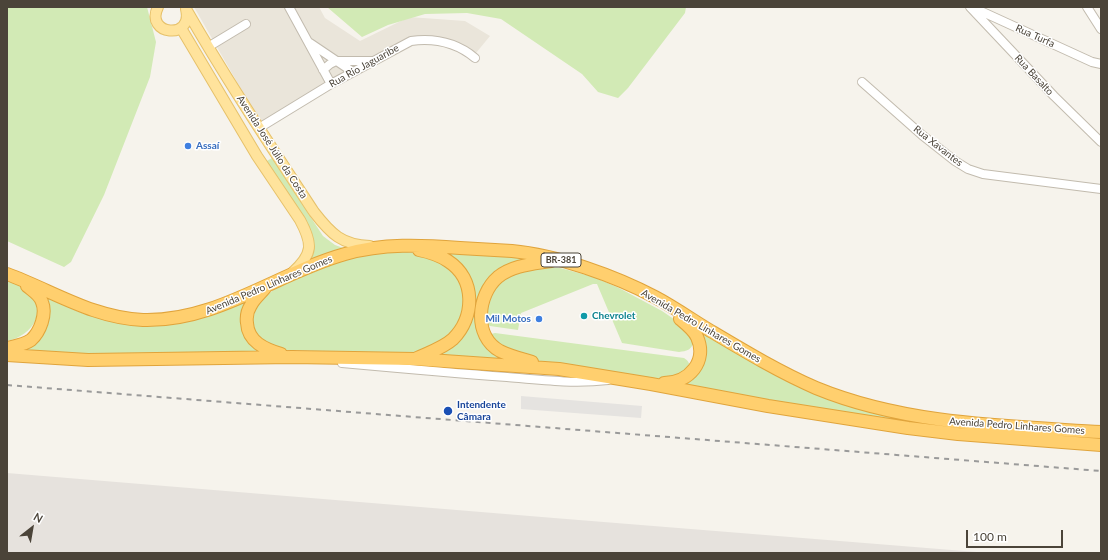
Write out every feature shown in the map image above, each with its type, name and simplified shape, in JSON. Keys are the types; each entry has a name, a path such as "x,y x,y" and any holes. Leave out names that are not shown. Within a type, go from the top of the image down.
{"highway":[{"name":"Avenida Pedro Linhares Gomes","path":"11,276 80,306 100,313 142,320 164,319 202,312 292,273 349,253 386,246 421,245 516,251 558,259 615,279 656,298 732,344 784,373 818,389 857,402 896,412 940,420 1101,432"},
{"path":"386,246 426,252 443,258 461,272 468,287 470,304 466,318 460,330 442,348 414,359"},
{"path":"558,259 514,268 499,277 489,287 482,301 481,326 489,342 500,351 559,369"},
{"path":"7,348 31,340 37,332 44,312 42,302 37,294 11,276"},
{"path":"272,282 250,306 247,315 248,333 253,340 270,351 292,357"},
{"path":"651,384 669,383 682,379 692,372 698,361 701,350 692,329 656,298"},
{"name":"Avenida Pedro Linhares Gomes","path":"7,355 88,360 292,357 414,359 559,369 651,384 768,406 908,428 958,434 1101,445"}],"main road":[{"path":"158,7 156,11 158,23 162,28 168,31 175,31 181,28 187,20 186,8"},
{"name":"Avenida José Júlio da Costa","path":"186,8 208,47 259,128 314,212 326,227 337,237 348,242 360,245 386,246"},
{"name":"Avenida José Júlio da Costa","path":"181,28 257,156 306,231 309,242 308,255 305,261 292,273"},
{"path":"257,156 269,155 271,153 271,146"}],"street":[{"path":"289,7 331,84"},
{"name":"Rua Turfa","path":"970,7 1092,62 1101,64"},
{"name":"Rua Basalto","path":"970,7 1054,96 1101,142"},
{"path":"1087,7 1101,28"},
{"path":"208,47 246,24"},
{"name":"Rua Rio Jaguaribe","path":"259,128 331,84 406,43 421,40 453,44 466,50 475,58"},
{"path":"308,42 353,72"},
{"path":"324,70 336,61 375,61"},
{"name":"Rua Xavantes","path":"862,82 922,135 955,161 968,169 983,174 1101,189"},
{"path":"310,357 341,363 429,372 565,382 593,382 620,379"}],"shaded area":[{"path":"194,7 319,7 325,18 360,41 409,17 465,21 490,36 476,53 416,40 261,124"},
{"path":"521,396 642,406 641,418 521,409"},
{"path":"7,473 554,518 989,553 7,553"}],"green space":[{"path":"7,7 147,7 156,42 150,77 104,195 71,262 64,267 7,241"},
{"path":"327,7 686,7 685,13 628,88 618,98 598,92 582,74 501,19 467,13 425,14 388,25 362,37"},
{"path":"272,158 323,236 335,245 349,250 306,266 312,252 265,162"},
{"path":"434,250 529,259 510,263 496,270 480,290 476,305 480,334 524,363 433,355 450,344 472,289"},
{"path":"399,251 438,258 459,274 467,308 450,338 429,349 405,354 284,350 269,346 251,333 251,312 258,303 278,286 347,259 374,253"},
{"path":"539,267 560,268 594,277 619,288 662,311 684,326 694,342 692,347 688,350 679,352 622,343 597,284 593,284 521,313 518,330 490,326 483,321 488,291 501,277"},
{"path":"7,280 20,284 27,289 34,297 38,313 31,328 24,334 7,341"},
{"path":"47,296 73,309 93,316 143,325 160,325 193,320 209,316 249,299 244,309 242,319 244,334 251,343 268,354 17,355 37,343 46,329 50,313"},
{"path":"693,327 750,360 911,419 910,424 675,385 699,369"},
{"path":"495,333 684,358 689,363 689,369 675,379 660,379 542,362 518,356 499,346 491,334"}],"railway":[{"path":"7,385 1101,471"}],"place":[{"name":"Assaí","path":"188,146"},
{"name":"Chevrolet","path":"584,316"},
{"name":"Mil Motos","path":"539,319"},
{"name":"Intendente Câmara","path":"448,411"}]}
